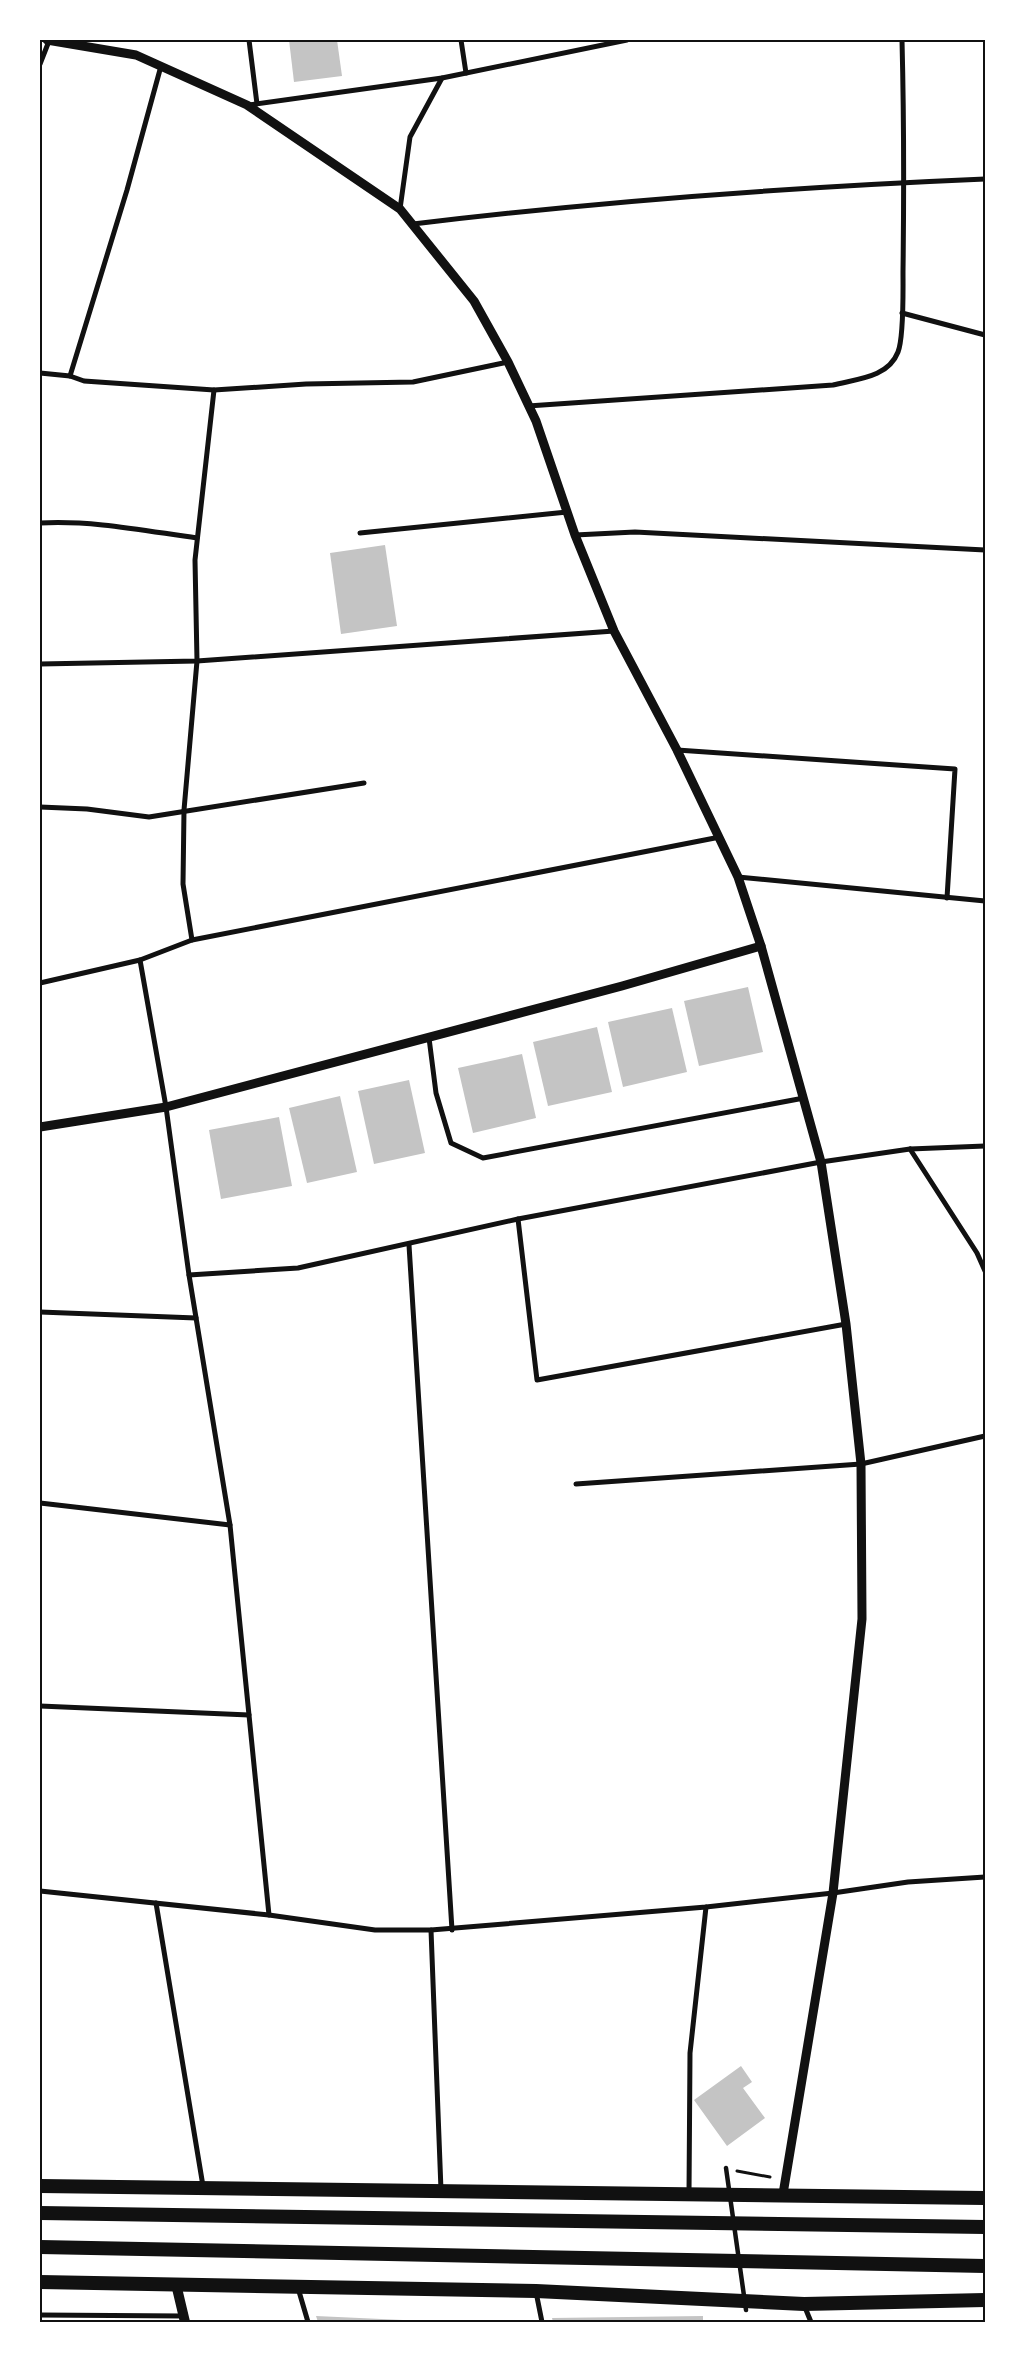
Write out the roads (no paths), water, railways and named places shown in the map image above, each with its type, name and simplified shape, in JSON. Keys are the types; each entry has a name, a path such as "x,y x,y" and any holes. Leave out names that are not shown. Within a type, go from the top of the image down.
{"highway":[{"path":"40,2186 441,2192 689,2193 784,2187 985,2198"},
{"path":"40,2213 985,2227"},
{"path":"40,2247 985,2266"},
{"path":"40,2282 536,2291 804,2304 985,2300"}],"main road":[{"path":"176,2284 184,2319"}],"street":[{"path":"40,64 48,40 136,55 247,105 400,209 413,224 474,301 508,362 536,421 575,535 614,631 677,750 738,876 762,946 821,1162 846,1324 862,1464 862,1619 833,1893 784,2187"},
{"path":"250,40 257,104"},
{"path":"460,40 466,73"},
{"path":"247,105 442,78 627,40"},
{"path":"528,406 833,385 874,375 890,364 898,352 902,313 905,182 902,40"},
{"path":"70,376 127,190 161,66"},
{"path":"400,209 410,136 442,78"},
{"path":"413,224 547,208 905,182 985,179"},
{"path":"902,313 985,335"},
{"path":"40,373 70,376 84,381 214,390 306,384 413,382 508,362"},
{"path":"192,940 183,884 184,810 197,661 195,560 214,390"},
{"path":"360,533 567,512"},
{"path":"40,523 59,522 92,525 197,538"},
{"path":"575,535 635,532 985,550"},
{"path":"40,664 197,661 614,631"},
{"path":"677,750 955,769 947,898"},
{"path":"40,807 87,809 149,817 364,783"},
{"path":"40,983 140,960 192,940 720,837"},
{"path":"738,876 985,902"},
{"path":"40,1127 166,1107 622,986 762,946"},
{"path":"140,960 166,1107 188,1275 230,1525 269,1915"},
{"path":"429,1038 436,1093 451,1143 483,1158 804,1098"},
{"path":"188,1275 298,1268 518,1220 821,1162 910,1149 985,1146"},
{"path":"910,1149 977,1253 985,1271"},
{"path":"518,1220 537,1380 846,1324"},
{"path":"409,1245 452,1930"},
{"path":"40,1312 196,1318"},
{"path":"576,1484 862,1464 985,1436"},
{"path":"40,1503 230,1525"},
{"path":"40,1706 249,1715"},
{"path":"40,1891 269,1915 375,1930 452,1930 706,1907 833,1893 908,1882 985,1877"},
{"path":"156,1903 203,2189"},
{"path":"689,2193 690,2053 706,1907"},
{"path":"431,1930 441,2192"},
{"path":"726,2168 746,2310"},
{"path":"298,2288 308,2322"},
{"path":"536,2291 542,2322"},
{"path":"804,2304 811,2322"},
{"path":"40,2315 184,2319"}]}
